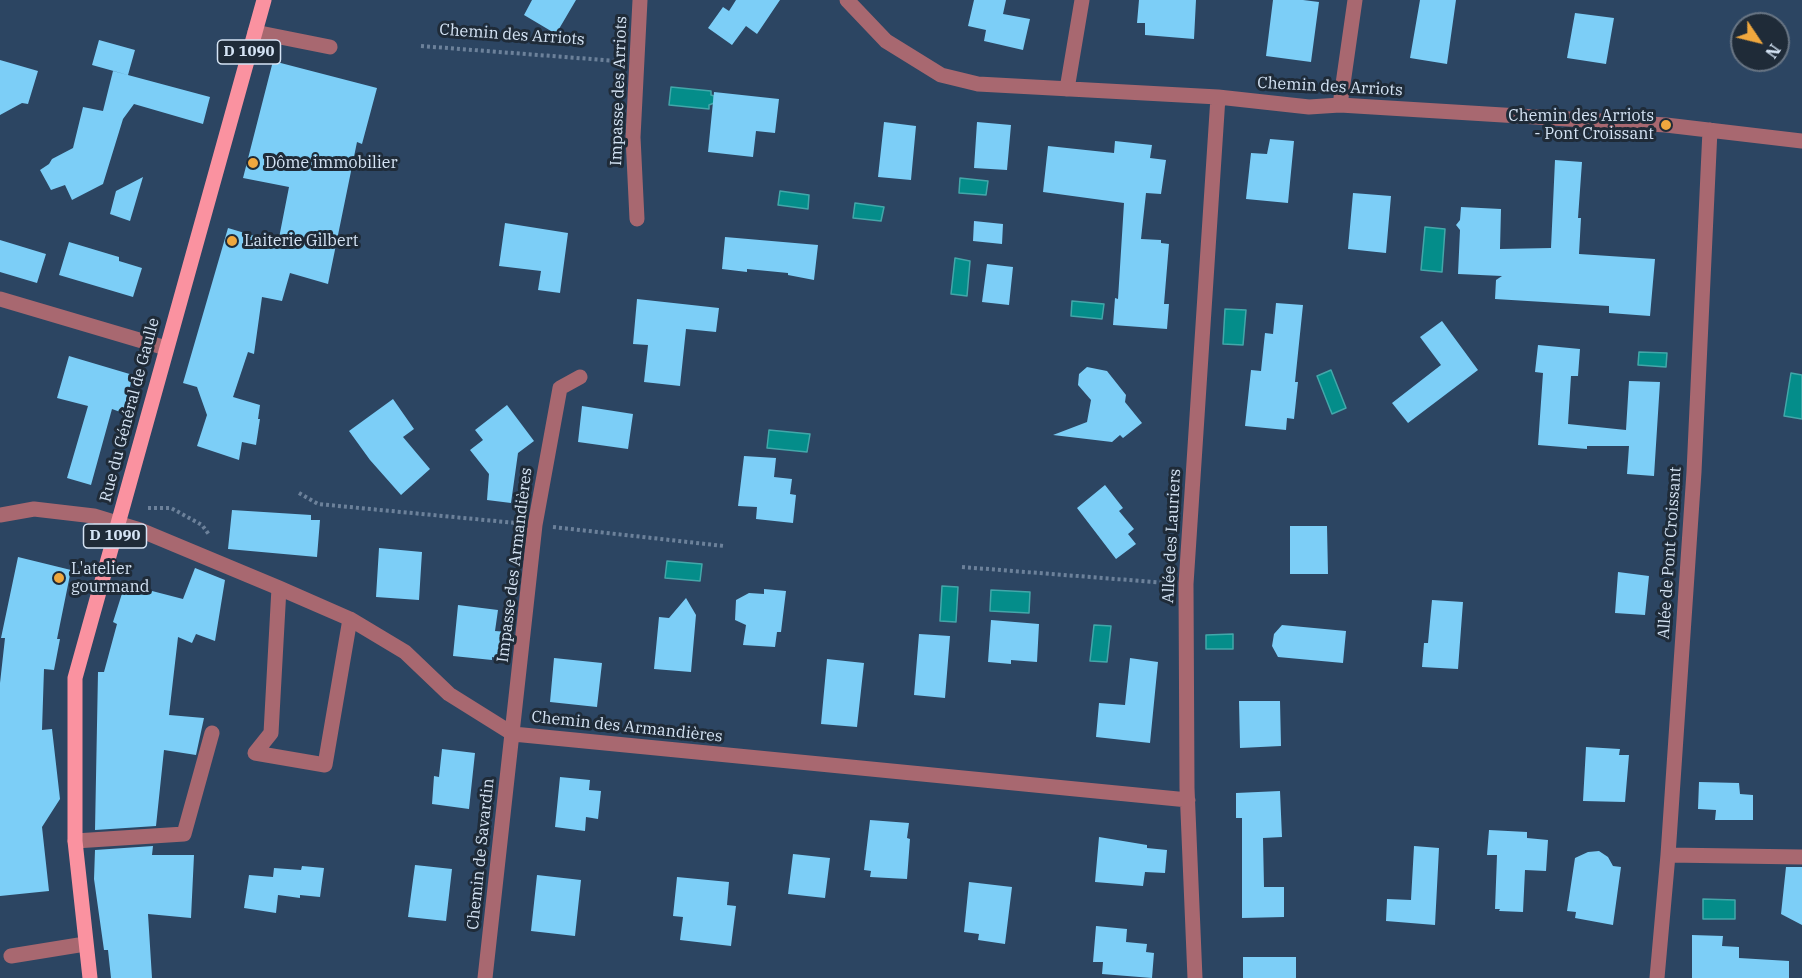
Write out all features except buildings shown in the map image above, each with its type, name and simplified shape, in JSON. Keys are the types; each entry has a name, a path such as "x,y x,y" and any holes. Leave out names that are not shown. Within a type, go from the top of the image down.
{"main road":[{"name":"Rue du Général de Gaulle","path":"90,978 75,841 75,678 264,0"}],"street":[{"name":"Impasse des Arriots","path":"637,219 633,137 640,0"},
{"name":"Chemin des Arriots","path":"847,0 886,41 941,75 978,84 1218,97 1309,106 1340,105 1574,118 1802,141"},
{"path":"1066,89 1082,0"},
{"path":"1340,105 1355,0"},
{"path":"255,32 330,47"},
{"name":"Allée des Lauriers","path":"1195,978 1188,800 1186,584 1218,97"},
{"name":"Allée de Pont Croissant","path":"1657,978 1668,855 1694,472 1710,130"},
{"path":"0,299 166,348"},
{"name":"Impasse des Armandières","path":"513,734 535,525 560,388 580,377"},
{"name":"Chemin des Armandières","path":"0,515 34,509 94,516 118,523 279,588 350,619 405,652 449,694 513,734 1188,800"},
{"path":"279,588 271,733 255,753 325,765 350,619"},
{"path":"75,841 184,834 212,733"},
{"name":"Chemin de Savardin","path":"485,978 513,734"},
{"path":"1668,855 1802,857"},
{"path":"11,956 85,944"}],"path":[{"name":"Chemin des Arriots","path":"421,46 636,62"},
{"path":"299,493 318,504 724,546"},
{"path":"148,508 171,508 202,525 213,540 212,560"},
{"path":"962,567 1186,584"}],"shaded area":[{"path":"671,87 711,91 714,103 709,105 709,109 669,105"},
{"path":"960,178 988,181 986,195 959,193"},
{"path":"780,191 809,195 808,209 778,205"},
{"path":"855,203 884,207 881,221 853,218"},
{"path":"1425,227 1445,229 1442,272 1421,270"},
{"path":"955,258 970,261 967,296 951,294"},
{"path":"1072,301 1104,304 1102,319 1071,316"},
{"path":"1225,309 1246,310 1243,345 1223,344"},
{"path":"1639,352 1667,353 1666,367 1638,365"},
{"path":"1331,370 1346,408 1332,414 1317,376"},
{"path":"1791,373 1802,375 1802,419 1784,416"},
{"path":"769,430 810,434 807,452 767,448"},
{"path":"667,561 702,564 700,581 665,578"},
{"path":"942,586 958,587 956,622 940,621"},
{"path":"991,590 1030,592 1029,613 990,611"},
{"path":"1094,625 1111,626 1107,662 1090,661"},
{"path":"1233,634 1233,649 1206,649 1206,635"},
{"path":"1703,899 1735,900 1735,919 1703,919"}],"place":[{"name":"Chemin des Arriots - Pont Croissant","path":"1666,125"},
{"name":"Dôme immobilier","path":"253,163"},
{"name":"Laiterie Gilbert","path":"232,241"},
{"name":"L'atelier gourmand","path":"59,578"}]}
